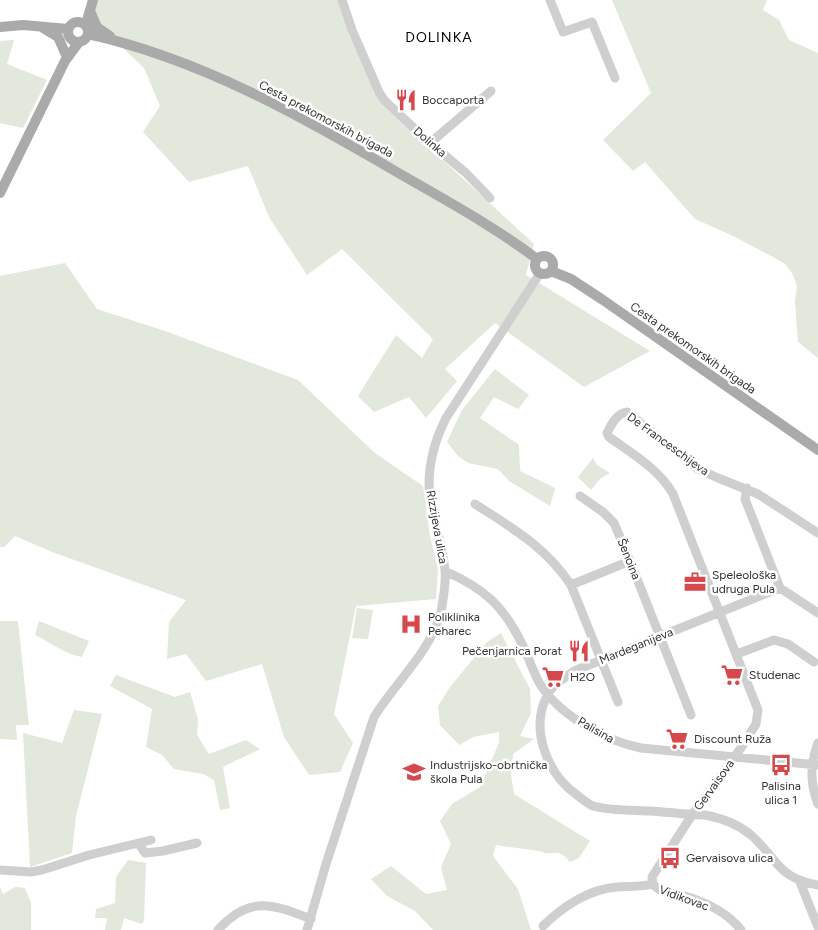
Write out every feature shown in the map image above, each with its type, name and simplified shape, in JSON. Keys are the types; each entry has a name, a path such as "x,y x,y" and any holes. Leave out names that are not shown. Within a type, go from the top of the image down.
{"main road":[{"path":"0,27 38,26 85,39 84,27 88,0"},
{"path":"84,27 93,0"},
{"path":"90,11 97,27 117,40"},
{"path":"0,194 66,58 73,36 72,24 84,27"},
{"path":"38,26 55,35 62,45 66,58"},
{"name":"Cesta prekomorskih brigada","path":"84,27 117,40 168,56 222,79 304,120 437,195 518,244 537,259"},
{"path":"543,256 550,258 554,264 551,271 545,274 540,273 535,266 537,259 543,256"},
{"name":"Cesta prekomorskih brigada","path":"551,271 571,280 604,300 818,450"}],"street":[{"name":"Dolinka","path":"342,0 352,30 384,100 430,143 466,173 490,198"},
{"path":"550,0 563,32 592,22 615,78"},
{"path":"430,143 491,91"},
{"name":"Rizzijeva ulica","path":"307,930 326,864 374,718 384,700 428,643 436,627 441,610 445,571 435,528 429,485 430,467 438,434 446,418 540,273"},
{"name":"Gervaisova","path":"623,412 607,433 609,437 656,473 668,485 673,494 757,704 758,715 756,724 692,815 652,877 652,884"},
{"name":"De Franceschijeva","path":"623,412 627,412 698,468 765,497 818,533"},
{"path":"747,488 745,499 780,588 818,613"},
{"name":"Šenoina","path":"580,496 609,517 618,531 691,715"},
{"path":"475,504 543,551 571,585 618,702"},
{"path":"571,585 630,561"},
{"name":"Palisina","path":"445,571 480,590 505,615 522,644 539,683 547,694 562,708 596,732 626,745 816,765"},
{"name":"Mardeganijeva","path":"547,694 553,686 574,671 780,588"},
{"path":"737,654 774,640 788,644 814,662"},
{"path":"547,694 540,721 542,741 552,770 566,788 592,806 615,810 716,817 745,830 761,845 779,868 800,882 818,885"},
{"path":"818,743 815,752 816,765 811,779 818,804"},
{"path":"0,870 31,872 42,870 89,855 151,840"},
{"path":"139,844 145,853 197,843"},
{"path":"800,882 818,927"},
{"name":"Vidikovac","path":"543,926 561,909 598,891 616,887 652,884 659,889 685,896 715,909 741,930"},
{"path":"218,930 240,912 261,905 281,907 311,919"}],"shaded area":[{"path":"94,0 338,0 348,33 381,103 534,244 526,275 650,351 584,387 495,323 445,369 457,381 426,418 409,397 374,412 358,396 396,335 422,358 433,339 342,249 307,275 269,217 248,166 189,182 143,132 160,106 144,68 102,28 92,4"},
{"path":"612,0 767,0 763,10 779,20 789,40 818,53 818,358 798,342 795,301 797,286 792,273 784,263 733,236 695,219 645,162 633,171 603,140 651,93"},
{"path":"14,40 7,64 47,80 23,128 0,123 0,41"},
{"path":"65,263 97,309 165,331 298,380 375,453 423,486 430,536 438,569 436,599 356,606 334,714 353,743 340,772 309,775 284,737 262,664 206,681 186,654 167,659 169,622 186,600 52,552 15,536 4,547 0,547 0,276"},
{"path":"495,369 529,395 518,409 494,397 480,418 519,445 520,471 555,488 550,506 509,481 498,469 468,463 458,456 447,442 462,410"},
{"path":"593,458 597,465 610,473 601,478 591,490 578,477"},
{"path":"357,608 373,610 368,639 352,638"},
{"path":"0,621 18,621 29,725 16,725 17,740 0,739"},
{"path":"39,621 89,641 82,657 64,651 35,635"},
{"path":"501,633 530,689 531,713 520,736 534,739 513,754 511,775 514,794 590,841 579,858 570,862 558,853 544,853 496,845 493,856 518,889 531,930 433,930 415,911 387,896 371,879 391,866 426,894 447,890 441,867 451,844 440,821 452,804 480,787 499,743 499,732 473,737 459,745 440,725 438,706 450,687 487,642"},
{"path":"116,675 175,697 190,692 198,719 197,735 209,754 246,740 260,749 223,767 230,808 220,810 214,780 203,774 174,769 162,755 146,747 152,709 110,686"},
{"path":"74,710 102,714 76,816 72,853 30,867 23,733 62,743"},
{"path":"128,860 146,863 144,920 142,924 124,918 121,930 105,930 107,918 95,918 96,909 115,903 116,877"},
{"path":"0,887 3,894 15,887 25,888 31,903 31,930 0,930"}],"place":[{"name":"Boccaporta","path":"406,100"},
{"name":"Speleološka udruga Pula","path":"695,582"},
{"name":"Poliklinika Peharec","path":"411,624"},
{"name":"Pečenjarnica Porat","path":"579,651"},
{"name":"Studenac","path":"732,675"},
{"name":"H2O","path":"553,677"},
{"name":"Discount Ruža","path":"677,739"},
{"name":"Palisina ulica 1","path":"781,765"},
{"name":"Industrijsko-obrtnička škola Pula","path":"414,772"},
{"name":"Gervaisova ulica","path":"670,858"}],"district":[{"name":"DOLINKA","path":"439,37"}]}
